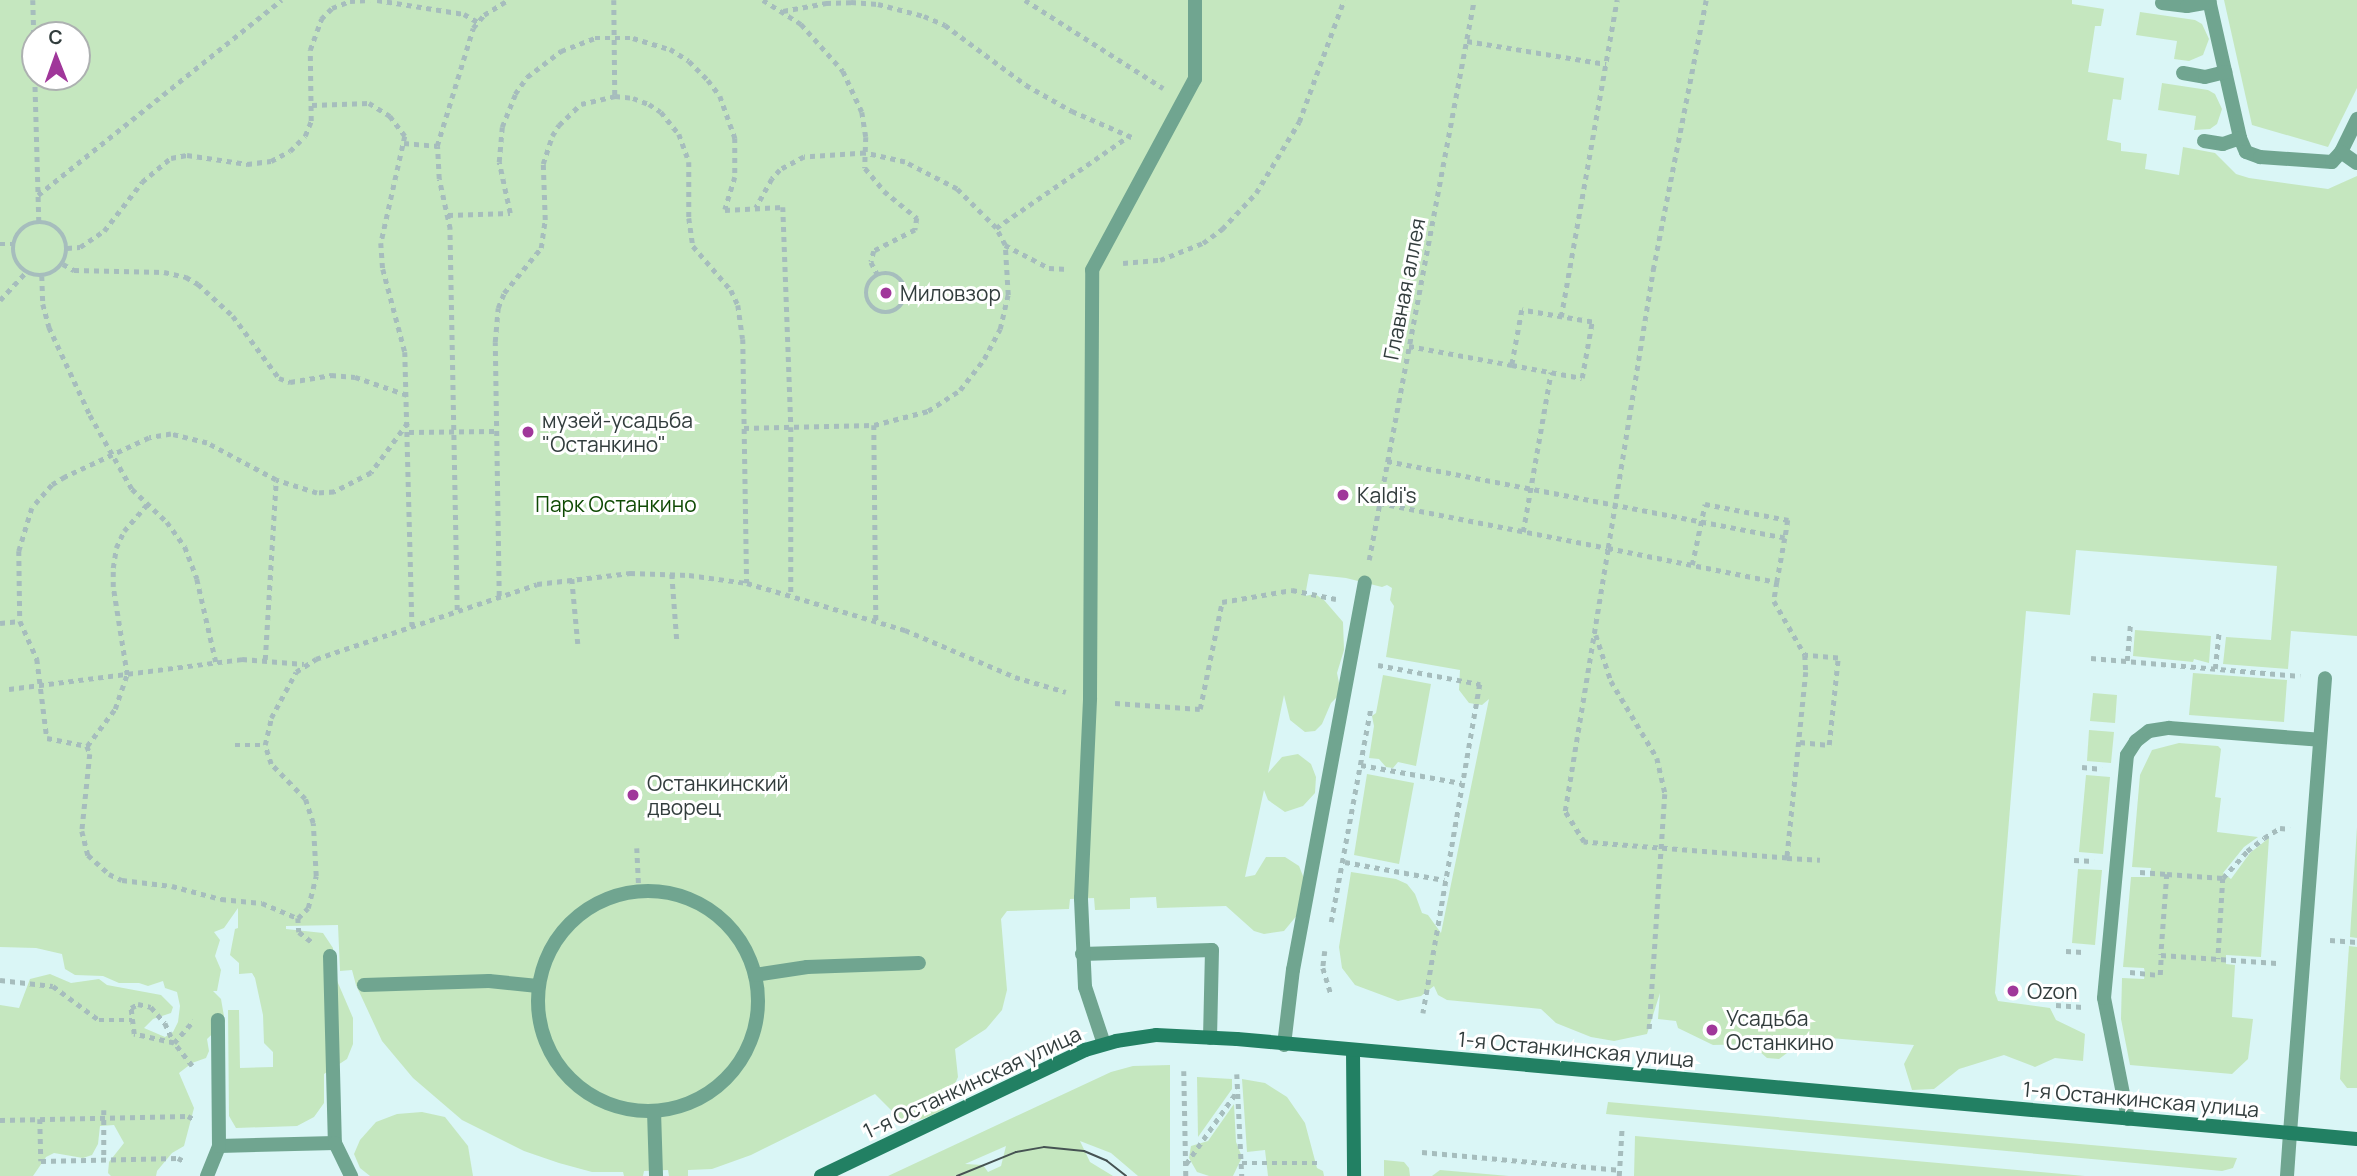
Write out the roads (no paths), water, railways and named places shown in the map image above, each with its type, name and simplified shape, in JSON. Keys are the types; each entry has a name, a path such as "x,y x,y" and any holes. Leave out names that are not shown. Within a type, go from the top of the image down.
{"street":[{"path":"1104,1044 1085,987 1081,898 1090,698 1094,265 1195,79 1195,0"},
{"path":"2162,3 2187,6 2209,1 2240,138 2246,152 2260,157 2332,162 2341,152 2357,118"},
{"path":"2183,73 2205,77 2225,72"},
{"path":"2204,141 2223,144 2240,138"},
{"path":"2341,152 2357,163"},
{"path":"1284,1045 1293,970 1365,583"},
{"path":"2287,1176 2325,678"},
{"path":"2128,1119 2104,998 2127,755 2136,741 2150,731 2169,728 2320,740"},
{"path":"639,891 656,891 690,899 719,917 742,944 755,975 758,993 755,1027 737,1066 706,1095 682,1106 654,1111 622,1109 605,1103 576,1086 564,1073 553,1059 540,1027 538,986 553,944 576,918 605,900 639,891"},
{"path":"1083,954 1212,950 1210,1038"},
{"path":"330,956 335,1143 351,1176"},
{"path":"755,975 807,967 919,963"},
{"path":"364,985 489,981 538,986"},
{"path":"208,1174 219,1140 218,1020"},
{"name":"1-я Останкинская улица","path":"821,1176 1068,1057 1104,1044 1156,1035 2357,1139"},
{"path":"1353,1051 1354,1176"},
{"path":"654,1111 656,1176"},
{"path":"219,1140 335,1143"}],"tram line":[{"path":"957,1176 1016,1152 1044,1147 1084,1151 1107,1161 1126,1176"}],"place":[{"name":"Миловзор","path":"886,293"},
{"name":"музей-усадьба \"Останкино\"","path":"528,432"},
{"name":"Kaldi's","path":"1343,495"},
{"name":"Останкинский дворец","path":"633,795"},
{"name":"Ozon","path":"2013,991"},
{"name":"Усадьба Останкино","path":"1712,1030"}],"park label":[{"name":"Парк Останкино","path":"616,504"}]}
